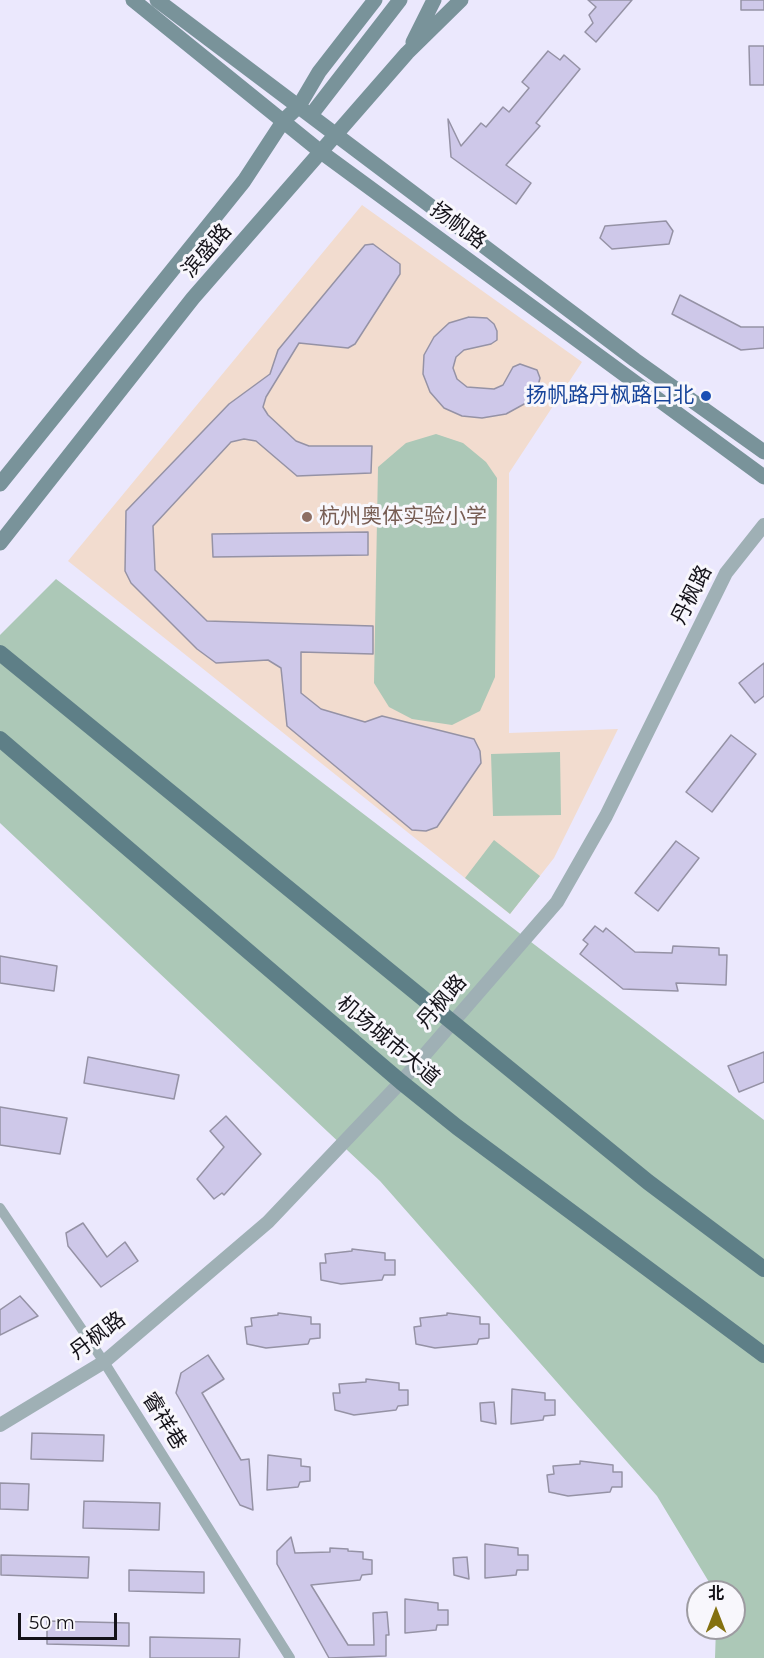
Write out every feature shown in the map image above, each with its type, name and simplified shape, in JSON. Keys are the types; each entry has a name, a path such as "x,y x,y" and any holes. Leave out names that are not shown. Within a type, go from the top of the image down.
{"main road":[{"name":"扬帆路","path":"133,0 321,152 764,477"},
{"path":"157,0 635,360 764,453"},
{"name":"滨盛路","path":"0,484 244,181 284,120 305,111 319,72 375,0"},
{"path":"305,111 400,0"},
{"path":"407,52 434,0"},
{"name":"滨盛路","path":"0,543 194,298 407,52 461,0"},
{"path":"0,653 648,1182 764,1269"},
{"name":"机场城市大道","path":"0,739 401,1082 473,1139 764,1355"}],"street":[{"name":"丹枫路","path":"0,1425 104,1362 268,1222 401,1082 557,902 606,816 726,573 764,525"},
{"name":"睿祥巷","path":"0,1208 104,1362 290,1658"}],"shaded area":[{"name":"杭州奥体实验小学","path":"362,205 582,362 509,473 509,733 618,729 554,858 510,914 68,561"}],"green space":[{"path":"436,434 463,443 486,462 497,478 495,677 480,711 452,725 412,719 389,707 374,683 378,467 406,443"},
{"path":"56,579 764,1120 764,1658 715,1658 716,1640 746,1640 746,1580 708,1580 657,1496 380,1181 0,823 0,635"},
{"path":"560,752 561,815 493,816 491,754"},
{"path":"494,840 540,876 510,914 465,878"}],"building":[{"path":"588,0 632,0 596,42 585,32 593,23 589,15 596,7"},
{"path":"741,0 764,0 764,10 741,10"},
{"path":"749,46 764,46 764,85 750,85"},
{"path":"548,51 560,60 564,55 580,69 536,123 540,126 506,165 531,183 516,204 451,157 448,119 461,146 481,123 486,127 503,107 509,112 529,88 522,82"},
{"path":"666,221 673,231 669,244 612,249 600,238 605,226"},
{"path":"373,244 400,264 400,274 355,344 348,348 299,343 266,397 263,407 268,415 296,441 309,446 372,446 371,473 297,476 256,441 244,439 231,442 153,526 155,570 207,621 373,626 373,654 301,652 301,693 321,709 365,722 382,716 474,739 480,751 481,763 437,827 426,831 412,830 287,726 281,668 268,660 216,663 197,649 131,583 125,571 126,511 229,404 270,374 278,350 365,245"},
{"path":"680,295 741,327 764,327 764,348 741,350 672,314"},
{"path":"469,317 487,318 494,324 497,340 491,344 464,350 456,357 453,368 457,379 467,387 494,389 503,385 513,367 520,364 537,370 540,378 538,386 526,403 506,414 482,418 462,416 444,408 430,392 423,374 424,355 434,337 449,323"},
{"path":"368,532 368,555 213,557 212,534"},
{"path":"764,663 764,696 755,703 739,683"},
{"path":"731,735 756,754 712,812 686,792"},
{"path":"676,841 699,858 658,911 635,893"},
{"path":"595,926 603,932 606,928 635,952 672,953 673,946 719,948 719,955 727,955 726,985 676,983 678,991 623,989 580,954 588,944 583,940"},
{"path":"0,956 57,966 54,991 0,983"},
{"path":"764,1052 764,1082 739,1092 728,1066"},
{"path":"88,1057 179,1075 174,1099 84,1083"},
{"path":"0,1107 67,1118 60,1154 0,1145"},
{"path":"226,1116 261,1154 224,1195 222,1193 214,1199 197,1179 224,1147 210,1131"},
{"path":"83,1223 107,1257 125,1242 138,1261 101,1287 68,1246 66,1233"},
{"path":"352,1249 385,1253 385,1260 395,1260 395,1275 384,1275 382,1280 341,1284 321,1280 320,1263 326,1263 325,1254 352,1251"},
{"path":"20,1296 38,1316 0,1335 0,1310"},
{"path":"278,1313 311,1317 311,1324 320,1324 320,1338 310,1339 308,1344 266,1348 247,1344 245,1327 252,1326 251,1318 278,1315"},
{"path":"447,1313 480,1317 480,1324 489,1324 489,1338 479,1339 477,1344 435,1348 416,1344 414,1327 421,1326 420,1318 447,1315"},
{"path":"208,1355 224,1379 202,1393 241,1460 249,1459 253,1510 240,1505 176,1393 181,1373"},
{"path":"366,1379 399,1383 399,1390 408,1390 408,1405 398,1406 396,1410 354,1415 335,1410 333,1393 340,1393 339,1384 366,1382"},
{"path":"512,1389 545,1393 545,1400 555,1400 555,1415 544,1416 543,1420 511,1424"},
{"path":"494,1402 496,1424 481,1421 480,1403"},
{"path":"32,1433 104,1435 103,1461 31,1459"},
{"path":"268,1455 301,1459 301,1466 310,1467 310,1481 300,1482 298,1487 267,1490"},
{"path":"580,1461 613,1465 613,1472 622,1472 622,1487 612,1487 610,1492 568,1496 549,1492 547,1475 554,1474 553,1466 580,1464"},
{"path":"0,1483 29,1484 28,1510 0,1509"},
{"path":"84,1501 160,1503 159,1530 83,1528"},
{"path":"291,1537 295,1553 330,1552 330,1548 348,1549 348,1551 363,1552 363,1559 372,1560 372,1574 362,1575 360,1580 311,1585 348,1645 374,1645 373,1613 387,1612 389,1635 386,1635 386,1656 329,1658 277,1564 277,1551"},
{"path":"485,1544 518,1548 518,1555 528,1555 528,1570 517,1570 516,1575 485,1578"},
{"path":"1,1555 89,1557 88,1578 1,1575"},
{"path":"467,1557 469,1579 454,1575 453,1558"},
{"path":"129,1570 204,1572 204,1593 129,1591"},
{"path":"405,1599 438,1603 438,1610 448,1610 448,1625 437,1625 436,1630 405,1633"},
{"path":"47,1621 129,1623 129,1646 47,1644"},
{"path":"150,1637 240,1639 239,1658 150,1658"}],"place":[{"name":"扬帆路丹枫路口北","path":"706,396"},
{"name":"杭州奥体实验小学","path":"307,517"}]}
